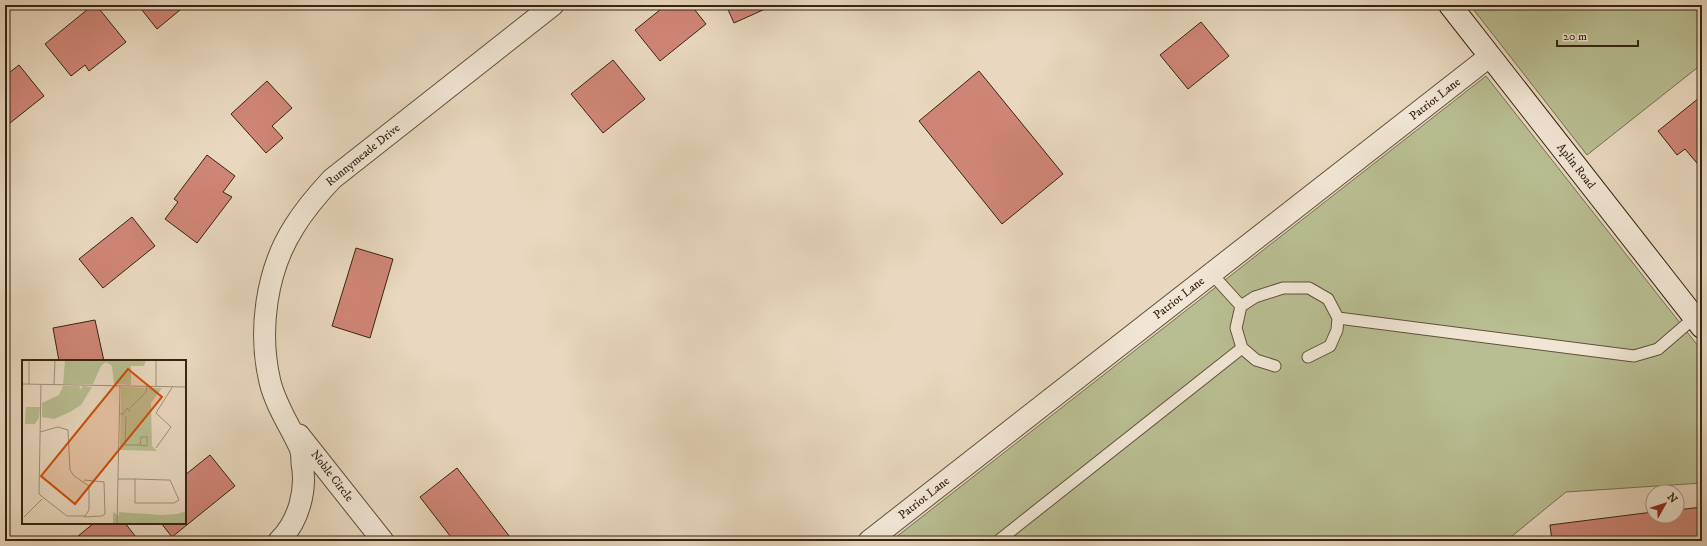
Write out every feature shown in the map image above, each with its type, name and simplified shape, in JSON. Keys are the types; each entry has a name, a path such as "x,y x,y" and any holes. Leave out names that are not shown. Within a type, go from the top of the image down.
{"street":[{"name":"Runnymeade Drive","path":"279,541 286,534 300,508 305,479 300,450 280,411 270,382 265,350 265,321 269,290 280,254 293,228 311,202 332,179 553,5"},
{"name":"Aplin Road","path":"1450,5 1698,322"},
{"name":"Patriot Lane","path":"869,541 1490,56"},
{"name":"Noble Circle","path":"280,411 383,541"}],"lane":[{"path":"1212,273 1241,306"},
{"path":"1275,366 1256,360 1242,348 1236,328 1241,306 1255,297 1283,288 1309,288 1328,299 1338,318 1337,330 1330,346 1308,358"},
{"path":"1338,318 1634,356 1658,349 1698,322"},
{"path":"998,541 1242,348"}],"green space":[{"path":"1470,5 1702,5 1702,64 1587,155"},
{"path":"1486,76 1702,351 1702,483 1645,484 1645,487 1566,492 1506,541 891,541"}],"building":[{"path":"93,5 96,5 126,42 89,71 85,65 71,76 45,44"},
{"path":"138,5 186,5 157,29"},
{"path":"666,5 691,5 706,24 660,61 635,30"},
{"path":"726,5 774,5 734,23"},
{"path":"1201,22 1229,56 1188,89 1160,55"},
{"path":"613,60 645,99 603,133 571,94"},
{"path":"19,65 44,96 5,127 5,76"},
{"path":"979,71 1063,174 1002,224 919,121"},
{"path":"267,81 292,108 272,126 283,138 266,153 231,114"},
{"path":"1699,98 1702,101 1702,169 1685,149 1677,155 1658,131"},
{"path":"207,155 235,176 223,192 232,197 197,243 165,219 178,202 174,199"},
{"path":"132,217 155,246 103,288 79,259"},
{"path":"356,248 393,259 370,338 332,326"},
{"path":"95,320 104,360 59,360 53,328"},
{"path":"210,455 235,486 172,537 162,524 186,524 186,474"},
{"path":"457,468 513,541 454,541 420,497"},
{"path":"1702,507 1702,541 1552,541 1550,525 1645,513 1645,524 1685,524 1685,509"},
{"path":"93,524 126,524 139,541 72,541"}]}
